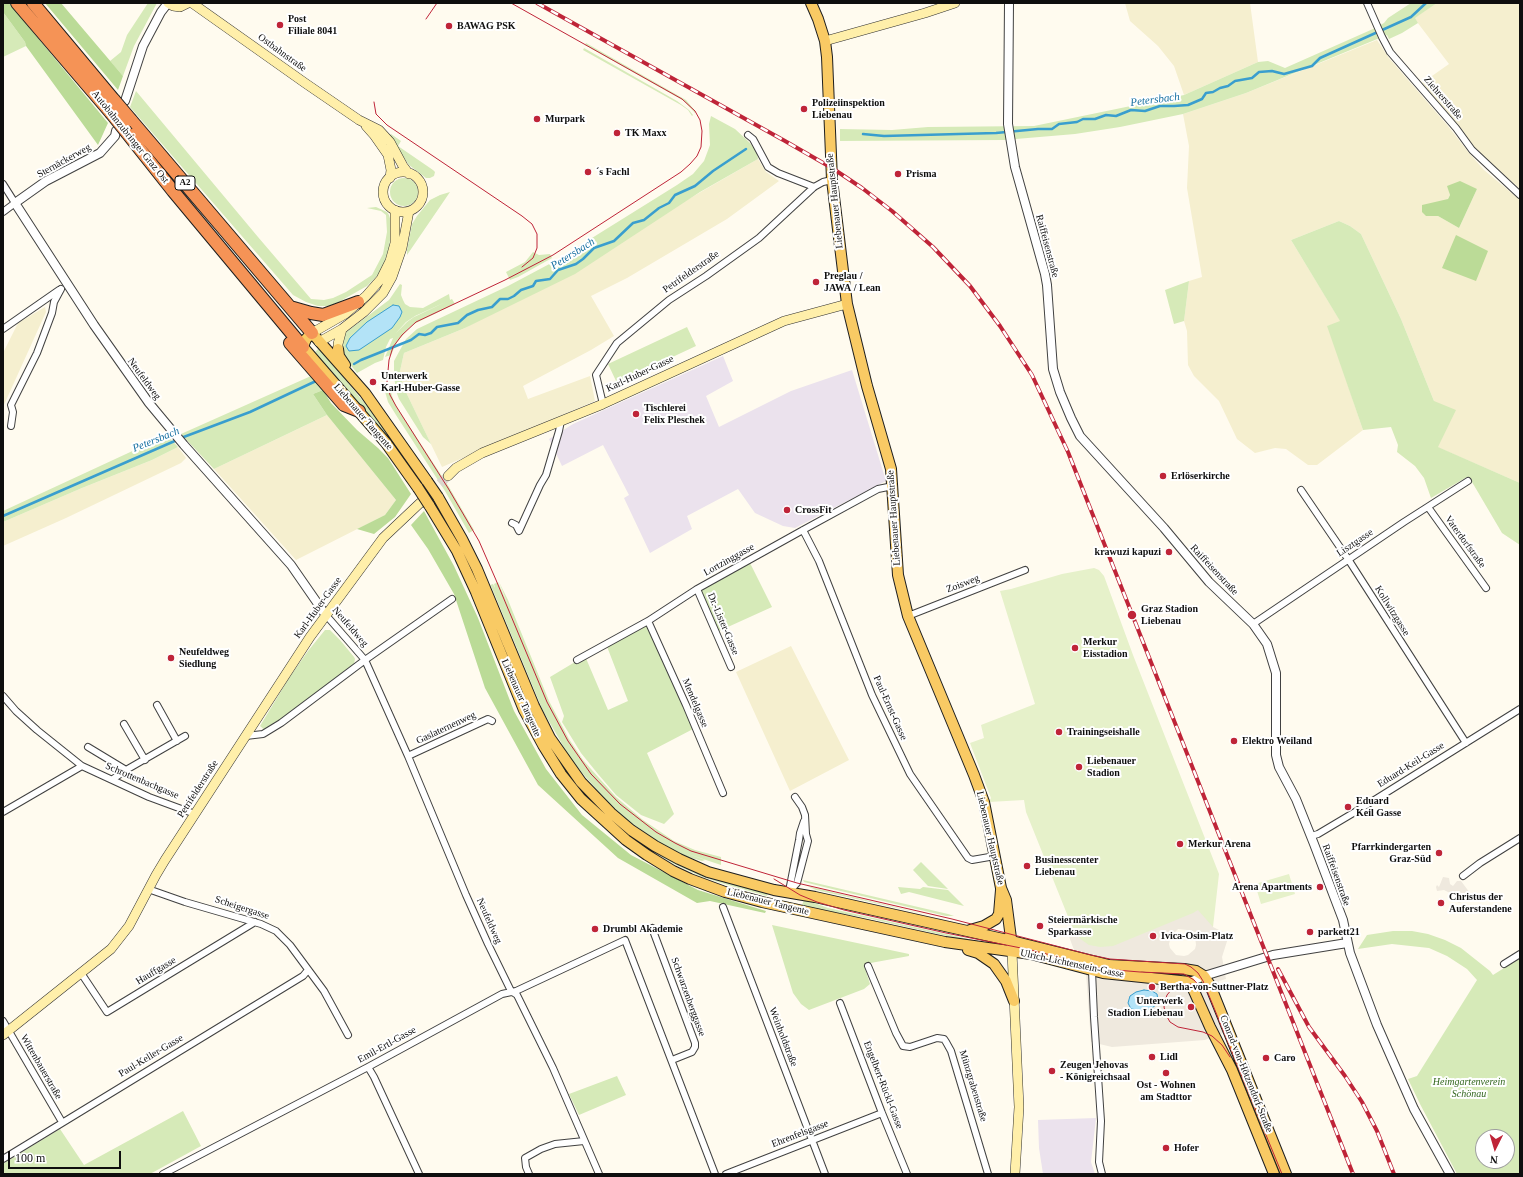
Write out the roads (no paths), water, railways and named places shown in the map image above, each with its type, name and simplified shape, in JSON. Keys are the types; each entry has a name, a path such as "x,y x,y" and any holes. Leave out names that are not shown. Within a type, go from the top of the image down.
{"highway":[{"name":"Autobahnzubringer Graz Ost","path":"17,3 111,114 122,132 302,347"},
{"name":"Autobahnzubringer Graz Ost","path":"33,3 120,101 131,120 316,338"},
{"path":"190,212 192,223 232,274 298,353 344,405 359,411"},
{"path":"290,307 323,315 358,302"}],"main road":[{"path":"168,3 173,6 180,7 188,3"},
{"name":"Ostbahnstraße","path":"192,3 359,120 379,130 385,136 409,174 420,182 423,191 420,203 416,208 409,212 402,248 392,277 386,288 375,302 342,329 316,338"},
{"name":"Liebenauer Hauptstraße","path":"811,3 825,41 829,80 832,180 847,304 867,386 891,469 898,576 908,616 984,802 1002,888 1006,900 1012,941 1012,952"},
{"path":"825,41 926,13 955,3"},
{"name":"Ostbahnstraße","path":"359,120 374,135 388,155 391,170 390,178 384,187 384,196 388,205 395,210"},
{"path":"390,178 399,173 409,174"},
{"path":"302,347 306,339 316,338 374,288 387,270 394,243 395,210 409,212"},
{"name":"Karl-Huber-Gasse","path":"448,476 456,468 482,453 603,404 784,321 847,304"},
{"path":"342,329 338,349 340,356 352,374 355,382"},
{"name":"Liebenauer Tangente","path":"316,338 355,382 392,429 438,497 462,538 477,569 542,723 556,747 581,782 611,813 631,830 655,846 708,872 788,893 815,897 1012,941"},
{"name":"Liebenauer Tangente","path":"302,347 386,443 418,488 424,504 457,551 476,592 528,717 543,745 557,768 581,798 626,840 673,871 725,892 945,942 1012,952"},
{"name":"Karl-Huber-Gasse","path":"246,736 325,614 382,538 424,504"},
{"name":"Petrifelderstraße","path":"6,1033 110,949 129,926 165,860 246,736"},
{"path":"964,930 978,929 996,919 999,914 1002,888"},
{"path":"786,907 788,893"},
{"name":"Ulrich-Lichtenstein-Gasse","path":"1012,941 1109,964 1189,969 1204,976"},
{"path":"945,942 978,953 994,964 1006,981 1014,1001"},
{"path":"1012,952 1019,1108 1015,1174"},
{"name":"Ulrich-Lichtenstein-Gasse","path":"1012,952 1031,954 1092,971 1124,976 1190,982"},
{"name":"Conrad-von-Hötzendorf-Straße","path":"1204,976 1210,985 1286,1174"},
{"name":"Conrad-von-Hötzendorf-Straße","path":"1190,982 1210,1027 1232,1070 1274,1174"}],"street":[{"path":"120,101 143,46 161,12 168,3"},
{"name":"Raiffeisenstraße","path":"1009,3 1008,124 1010,140 1015,166 1046,274 1053,369 1071,418 1085,441 1164,528 1209,582 1253,624 1267,644 1276,673 1276,755 1279,765 1296,799 1311,836 1342,920 1347,943 1377,1025 1414,1108 1450,1174"},
{"name":"Ziehrerstraße","path":"1367,3 1390,52 1456,128 1472,150 1520,195"},
{"name":"Sternäckerweg","path":"15,203 46,181 100,153 114,136 122,132"},
{"path":"748,135 753,140 768,167 778,173 814,187"},
{"name":"Petrifelderstraße","path":"603,404 596,375 617,343 669,300 706,276 759,238 814,187 823,182 832,180"},
{"name":"Neufeldweg","path":"3,184 64,287 149,403 173,433 291,565 325,614 365,660 408,756 466,895 511,991 517,995 553,1068 599,1174"},
{"path":"3,212 15,203"},
{"path":"3,329 64,287"},
{"path":"11,426 13,412 11,405 37,353 52,313 54,302 64,287"},
{"path":"512,523 516,525 519,531 546,475 561,421"},
{"name":"Lisztgasse","path":"1253,624 1348,559 1468,481"},
{"name":"Lortzinggasse","path":"577,660 648,621 697,589 803,530 878,489 893,486"},
{"name":"Kollwitzgasse","path":"1301,490 1348,559 1466,743"},
{"name":"Vaterdorfstraße","path":"1428,507 1486,588"},
{"name":"Paul-Ernst-Gasse","path":"803,530 819,561 872,695 910,774 968,858 972,860 995,856"},
{"name":"Zoisweg","path":"908,616 1025,570"},
{"name":"Dr.-Lister-Gasse","path":"697,589 730,667"},
{"path":"246,736 263,734 452,599"},
{"name":"Mendelgasse","path":"648,621 686,705 723,793"},
{"name":"Schrottenbachgasse","path":"3,696 16,711 37,730 82,766 149,797 195,814"},
{"path":"157,705 176,741"},
{"name":"Eduard-Keil-Gasse","path":"1311,836 1318,834 1520,709"},
{"name":"Gaslaternenweg","path":"408,756 488,719 492,721"},
{"path":"124,724 145,760"},
{"path":"113,780 126,770 185,736"},
{"path":"88,747 126,770"},
{"path":"3,812 82,766"},
{"path":"788,893 800,833 805,818 802,807 795,797"},
{"path":"1463,876 1480,863 1520,838"},
{"name":"Scheigergasse","path":"148,889 185,902 255,922 276,931 290,945 324,991 348,1035"},
{"name":"Weinholdstraße","path":"723,907 825,1174"},
{"name":"Hauffgasse","path":"80,974 107,1012 255,922"},
{"name":"Schwarzenberggasse","path":"652,928 695,1043 695,1047 692,1052 672,1060"},
{"name":"Emil-Ertl-Gasse","path":"163,1174 368,1067 502,994 516,991 625,940 672,1060"},
{"name":"Ulrich-Lichtenstein-Gasse","path":"1190,982 1204,976 1273,955 1347,943"},
{"path":"1504,964 1520,954"},
{"name":"Münzgrabenstraße","path":"868,966 896,1033 903,1046 910,1047 937,1038 946,1042 951,1051 988,1174"},
{"name":"Paul-Keller-Gasse","path":"3,1159 303,976 308,970"},
{"path":"1092,971 1101,1121 1099,1162 1102,1174"},
{"name":"Engelbert-Rückl-Gasse","path":"840,1003 907,1174"},
{"name":"Wittenbauerstraße","path":"3,1022 6,1033 62,1122"},
{"path":"672,1060 715,1174"},
{"path":"368,1067 419,1174"},
{"name":"Ehrenfelsgasse","path":"726,1174 882,1113"},
{"path":"529,1174 526,1167 525,1158 530,1155 555,1144 584,1141"}],"water":[{"path":"393,305 399,306 402,312 392,328 359,350 349,351 346,346 350,338 367,322"},
{"path":"1144,990 1152,991 1157,994 1157,1004 1144,1011 1131,1009 1128,1003 1130,996 1136,992"}],"waterway":[{"name":"Petersbach","path":"863,134 884,136 996,133 1052,129 1059,124 1077,122 1083,119 1095,119 1106,115 1116,116 1131,110 1145,111 1160,106 1188,105 1202,99 1206,93 1228,86 1235,81 1252,78 1259,72 1272,71 1284,74 1312,66 1320,58 1411,17 1426,3"},
{"name":"Petersbach","path":"354,364 411,340 419,334 425,335 431,333 437,327 458,323 467,315 478,310 492,307 500,299 508,299 521,290 533,286 536,281 550,279 558,270 576,264 594,248 614,241 633,223 644,220 659,208 669,203 675,195 695,186 713,171 746,149"},
{"name":"Petersbach","path":"181,438 250,412 316,381"},
{"name":"Petersbach","path":"3,516 177,440"}],"tunnel":[{"path":"420,502 448,476"}],"tram line":[{"path":"426,19 437,3"},
{"path":"511,3 682,99 695,111 700,120 702,131 701,147 697,156 681,172 553,255 505,280 416,322 402,335 393,347 389,360 387,382 390,395 479,541 547,702 568,741 591,774 620,804 656,832 691,851 797,883 952,919 1091,955 1110,959 1185,964 1191,967 1198,973 1203,981 1282,1174"},
{"path":"374,102 376,114 387,125 532,224 537,234 537,248 533,258 522,267"},
{"path":"774,879 800,895 844,910 1031,950 1104,969 1184,974 1194,980 1202,989"},
{"path":"1199,987 1191,984 1185,984 1172,989 1167,995 1165,1001 1164,1007 1166,1015 1170,1022 1178,1027 1203,1032 1212,1036 1222,1045 1230,1057"}],"railway":[{"path":"537,3 785,141 832,168 862,188 892,211 933,247 970,286 1000,326 1032,375 1068,452 1353,1174"},
{"path":"1278,969 1309,1027 1362,1102 1377,1131 1394,1174"}],"place":[{"name":"Post Filiale 8041","path":"280,25"},
{"name":"BAWAG PSK","path":"449,26"},
{"name":"Polizeiinspektion Liebenau","path":"804,109"},
{"name":"Murpark","path":"537,119"},
{"name":"TK Maxx","path":"617,133"},
{"name":"´s Fachl","path":"588,172"},
{"name":"Prisma","path":"898,174"},
{"name":"Preglau / JAWA / Lean","path":"816,282"},
{"name":"Unterwerk Karl-Huber-Gasse","path":"373,382"},
{"name":"Tischlerei Felix Pleschek","path":"636,414"},
{"name":"Erlöserkirche","path":"1163,476"},
{"name":"CrossFit","path":"787,510"},
{"name":"krawuzi kapuzi","path":"1169,552"},
{"name":"Graz Stadion Liebenau","path":"1132,615"},
{"name":"Merkur Eisstadion","path":"1075,648"},
{"name":"Neufeldweg Siedlung","path":"171,658"},
{"name":"Trainingseishalle","path":"1059,732"},
{"name":"Elektro Weiland","path":"1234,741"},
{"name":"Liebenauer Stadion","path":"1079,767"},
{"name":"Eduard Keil Gasse","path":"1348,807"},
{"name":"Merkur Arena","path":"1180,844"},
{"name":"Pfarrkindergarten Graz-Süd","path":"1439,853"},
{"name":"Businesscenter Liebenau","path":"1027,866"},
{"name":"Arena Apartments","path":"1320,887"},
{"name":"Christus der Auferstandene","path":"1441,903"},
{"name":"Steiermärkische Sparkasse","path":"1040,926"},
{"name":"Drumbl Akademie","path":"595,929"},
{"name":"parkett21","path":"1310,932"},
{"name":"Ivica-Osim-Platz","path":"1153,936"},
{"name":"Bertha-von-Suttner-Platz","path":"1152,987"},
{"name":"Unterwerk Stadion Liebenau","path":"1191,1007"},
{"name":"Lidl","path":"1152,1057"},
{"name":"Caro","path":"1266,1058"},
{"name":"Zeugen Jehovas - Königreichsaal","path":"1052,1071"},
{"name":"Ost - Wohnen am Stadttor","path":"1166,1073"},
{"name":"Hofer","path":"1166,1148"}],"park label":[{"name":"Heimgartenverein Schönau","path":"1469,1088"}]}
